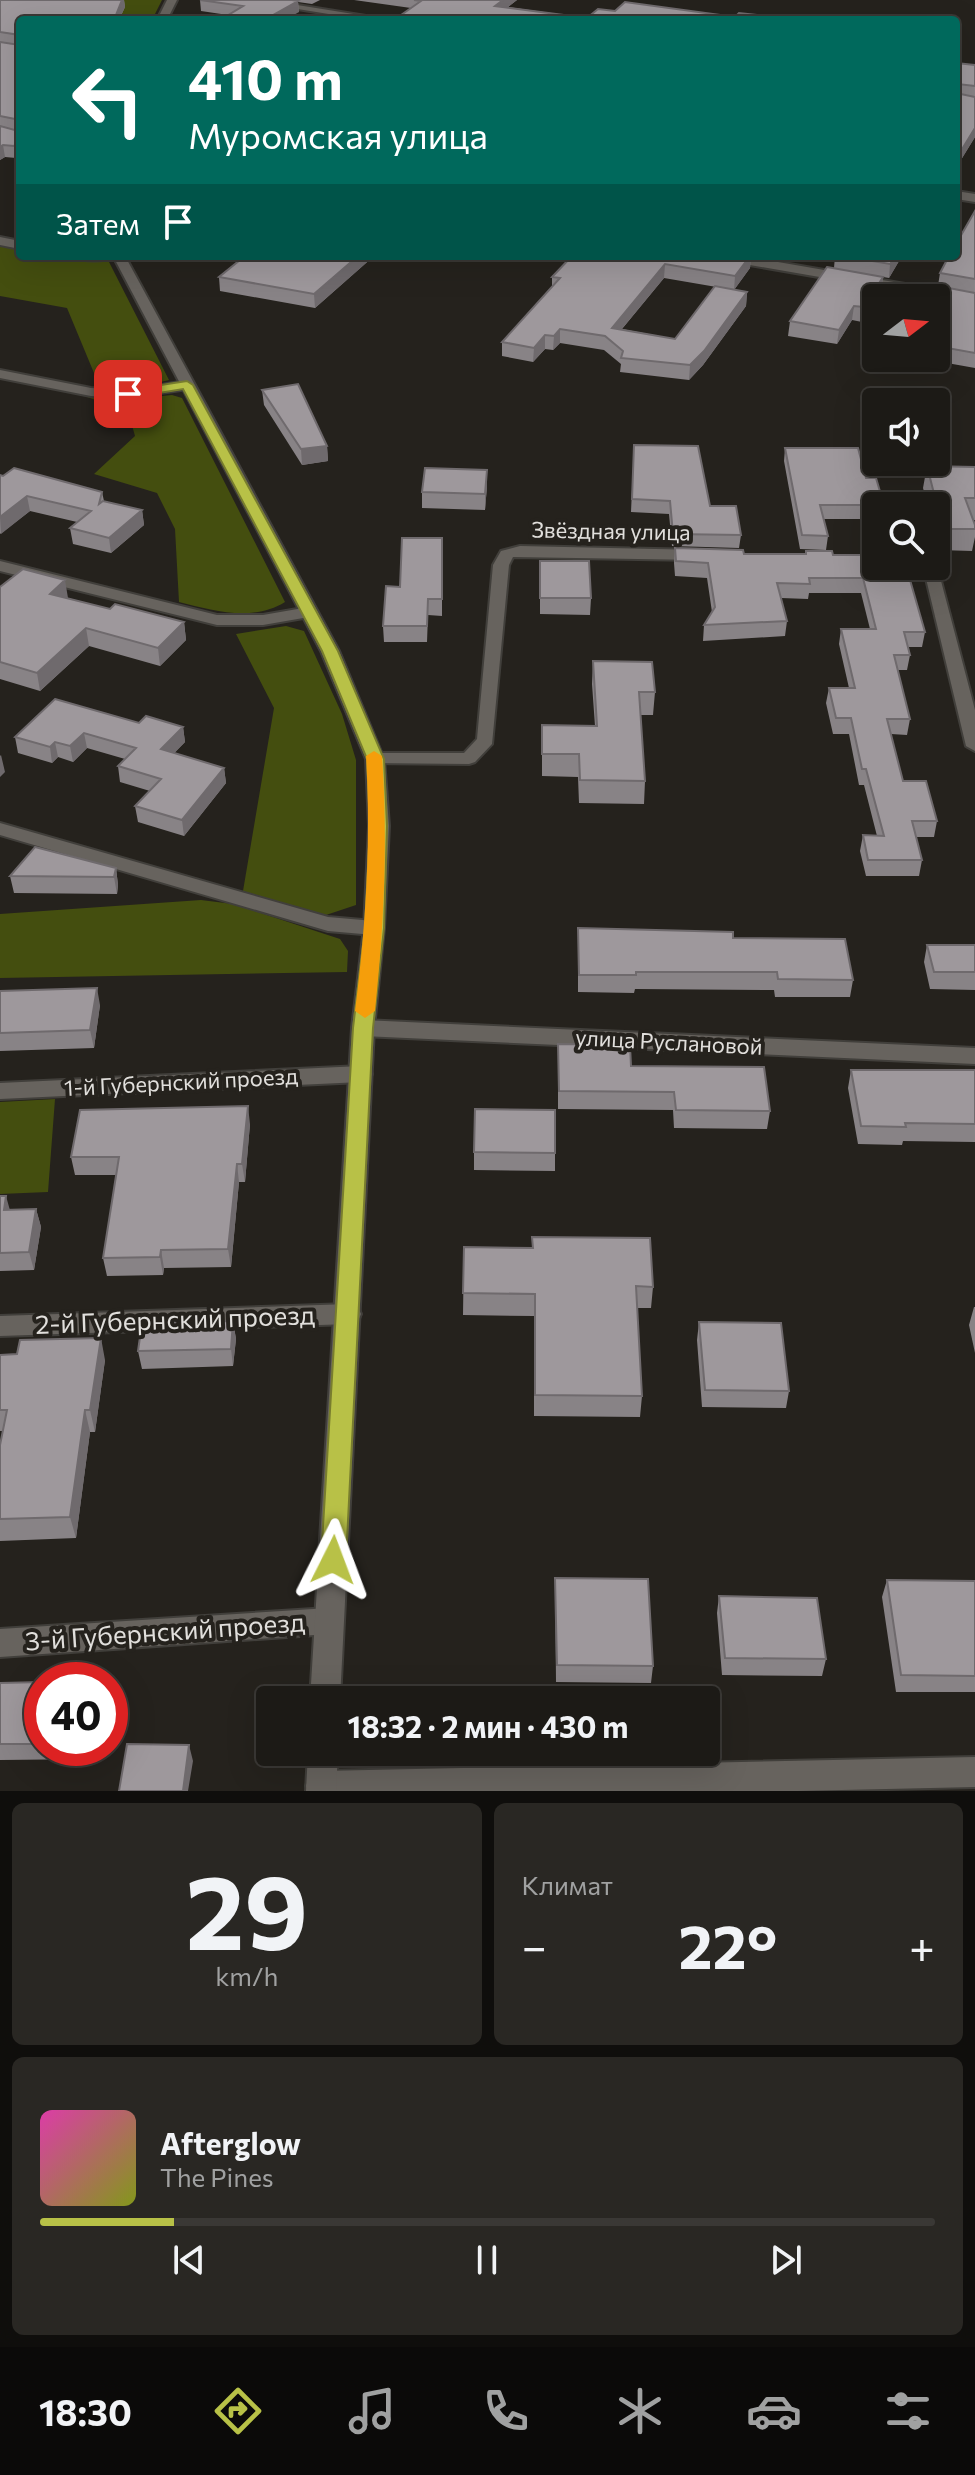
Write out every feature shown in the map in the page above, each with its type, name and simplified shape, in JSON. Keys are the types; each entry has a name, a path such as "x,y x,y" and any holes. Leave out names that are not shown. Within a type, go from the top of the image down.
{"street":[{"path":"246,0 358,16"},
{"path":"121,260 330,651 375,759 379,826 374,928 363,1028 326,1686"},
{"path":"744,260 975,300"},
{"path":"0,374 103,393 128,394 187,385"},
{"name":"Звёздная улица","path":"375,759 469,758 486,740 501,565 507,554 520,551 721,556"},
{"path":"0,566 217,620 263,620 309,612"},
{"path":"934,580 975,746"},
{"path":"0,829 328,924 374,928"},
{"name":"улица Руслановой","path":"363,1028 975,1056"},
{"name":"1-й Губернский проезд","path":"0,1091 361,1074"},
{"name":"2-й Губернский проезд","path":"0,1326 349,1314"},
{"name":"3-й Губернский проезд","path":"0,1643 58,1642 231,1626 329,1621"},
{"path":"322,1766 321,1788 975,1772"}],"green space":[{"path":"92,0 162,0 154,16 82,16"},
{"path":"0,245 16,248 16,260 109,262 169,380 127,390 93,388 99,385 67,308 0,296"},
{"path":"172,395 182,398 285,602 260,612 233,613 179,602 175,529 157,493 94,474 135,436 128,411 87,397 131,399"},
{"path":"286,626 304,631 342,714 356,760 356,905 323,916 243,891 274,708 236,634"},
{"path":"201,900 233,904 340,939 348,951 347,972 0,978 0,914"},
{"path":"55,1099 48,1192 0,1194 0,1102"}],"building":[{"path":"0,0 122,0 116,16 16,16 16,34 0,32"},
{"path":"200,0 298,1 271,16 227,16 243,6"},
{"path":"414,0 503,0 495,6 572,16 400,16 421,1"},
{"path":"625,2 728,16 589,16 598,9 615,11"},
{"path":"739,13 765,16 736,16"},
{"path":"0,42 16,44 16,119 0,116"},
{"path":"960,63 975,65 975,86 960,84"},
{"path":"960,94 975,97 975,128 960,152"},
{"path":"0,126 16,130 14,146 0,147"},
{"path":"975,211 975,279 940,273 947,260 960,260 960,237"},
{"path":"240,260 353,260 314,294 219,277"},
{"path":"568,260 747,260 735,276 665,264 612,328 675,339 715,286 747,292 704,351 690,365 621,358 623,351 605,336 560,329 554,336 545,335 534,348 502,342 560,278 552,277"},
{"path":"866,260 893,260 890,264"},
{"path":"827,267 883,277 879,284 862,284 862,307 854,306 839,330 790,321"},
{"path":"950,288 975,293 975,353 950,349"},
{"path":"298,384 327,446 301,449 262,390"},
{"path":"634,445 698,446 710,506 736,506 741,535 673,534 670,501 632,499"},
{"path":"785,448 858,448 862,476 876,478 880,492 862,492 862,505 820,505 828,536 802,535"},
{"path":"950,466 975,467 975,498 965,498 975,529 950,529 950,492 934,492 930,476 950,476"},
{"path":"14,468 102,492 99,504 103,501 142,510 109,538 70,528 91,511 27,496 0,517 0,475"},
{"path":"425,468 487,470 485,494 422,492"},
{"path":"402,538 442,538 442,599 428,599 427,626 383,626 386,586 400,587"},
{"path":"675,548 743,550 744,554 832,551 833,555 862,555 862,578 809,578 810,584 777,583 787,621 704,625 715,607 708,563 676,561"},
{"path":"540,561 589,561 591,598 540,598"},
{"path":"23,569 65,580 50,594 110,609 115,604 184,622 158,648 86,628 37,673 0,662 0,587"},
{"path":"864,580 910,580 925,632 904,632 910,655 894,655 910,719 887,719 903,781 926,781 937,821 912,821 922,860 868,860 863,835 884,836 866,769 862,769 851,718 836,718 829,688 855,688 841,629 876,629"},
{"path":"593,661 652,662 655,692 639,692 645,781 580,780 579,754 542,754 542,725 597,726"},
{"path":"55,699 139,723 146,716 183,727 161,749 224,768 182,820 135,806 161,779 118,766 136,748 84,733 70,746 55,742 50,747 15,737"},
{"path":"35,847 116,868 114,877 10,876"},
{"path":"578,928 733,932 733,938 845,939 853,980 778,979 777,972 579,975"},
{"path":"927,945 975,945 975,972 934,972"},
{"path":"97,988 90,1030 0,1033 0,991"},
{"path":"558,1044 630,1045 631,1066 764,1067 770,1111 676,1110 674,1092 559,1091"},
{"path":"851,1070 975,1070 975,1124 861,1126"},
{"path":"248,1106 242,1164 237,1164 228,1249 161,1250 160,1257 103,1258 119,1157 71,1157 80,1110"},
{"path":"475,1109 555,1110 555,1153 474,1152"},
{"path":"0,1196 6,1196 4,1210 36,1209 29,1252 0,1253"},
{"path":"532,1237 650,1238 653,1287 636,1286 642,1396 535,1395 535,1294 463,1293 464,1247 533,1248"},
{"path":"233,1321 231,1349 138,1351 142,1323"},
{"path":"699,1322 781,1323 789,1391 705,1390"},
{"path":"101,1338 90,1410 85,1410 70,1517 0,1519 0,1445 7,1410 0,1410 0,1355 17,1354 20,1340"},
{"path":"555,1578 648,1579 653,1666 557,1665"},
{"path":"887,1580 975,1581 975,1676 901,1675"},
{"path":"719,1596 817,1598 826,1659 725,1658"},
{"path":"24,1682 24,1744 0,1744 0,1683"},
{"path":"128,1744 189,1745 183,1791 119,1791 123,1766 128,1766"}],"slow traffic":[{"path":"365,1011 374,928 379,826 374,756"}],"route":[{"path":"128,394 187,385 330,651 375,759 379,826 374,928 363,1028 333,1560"}]}
